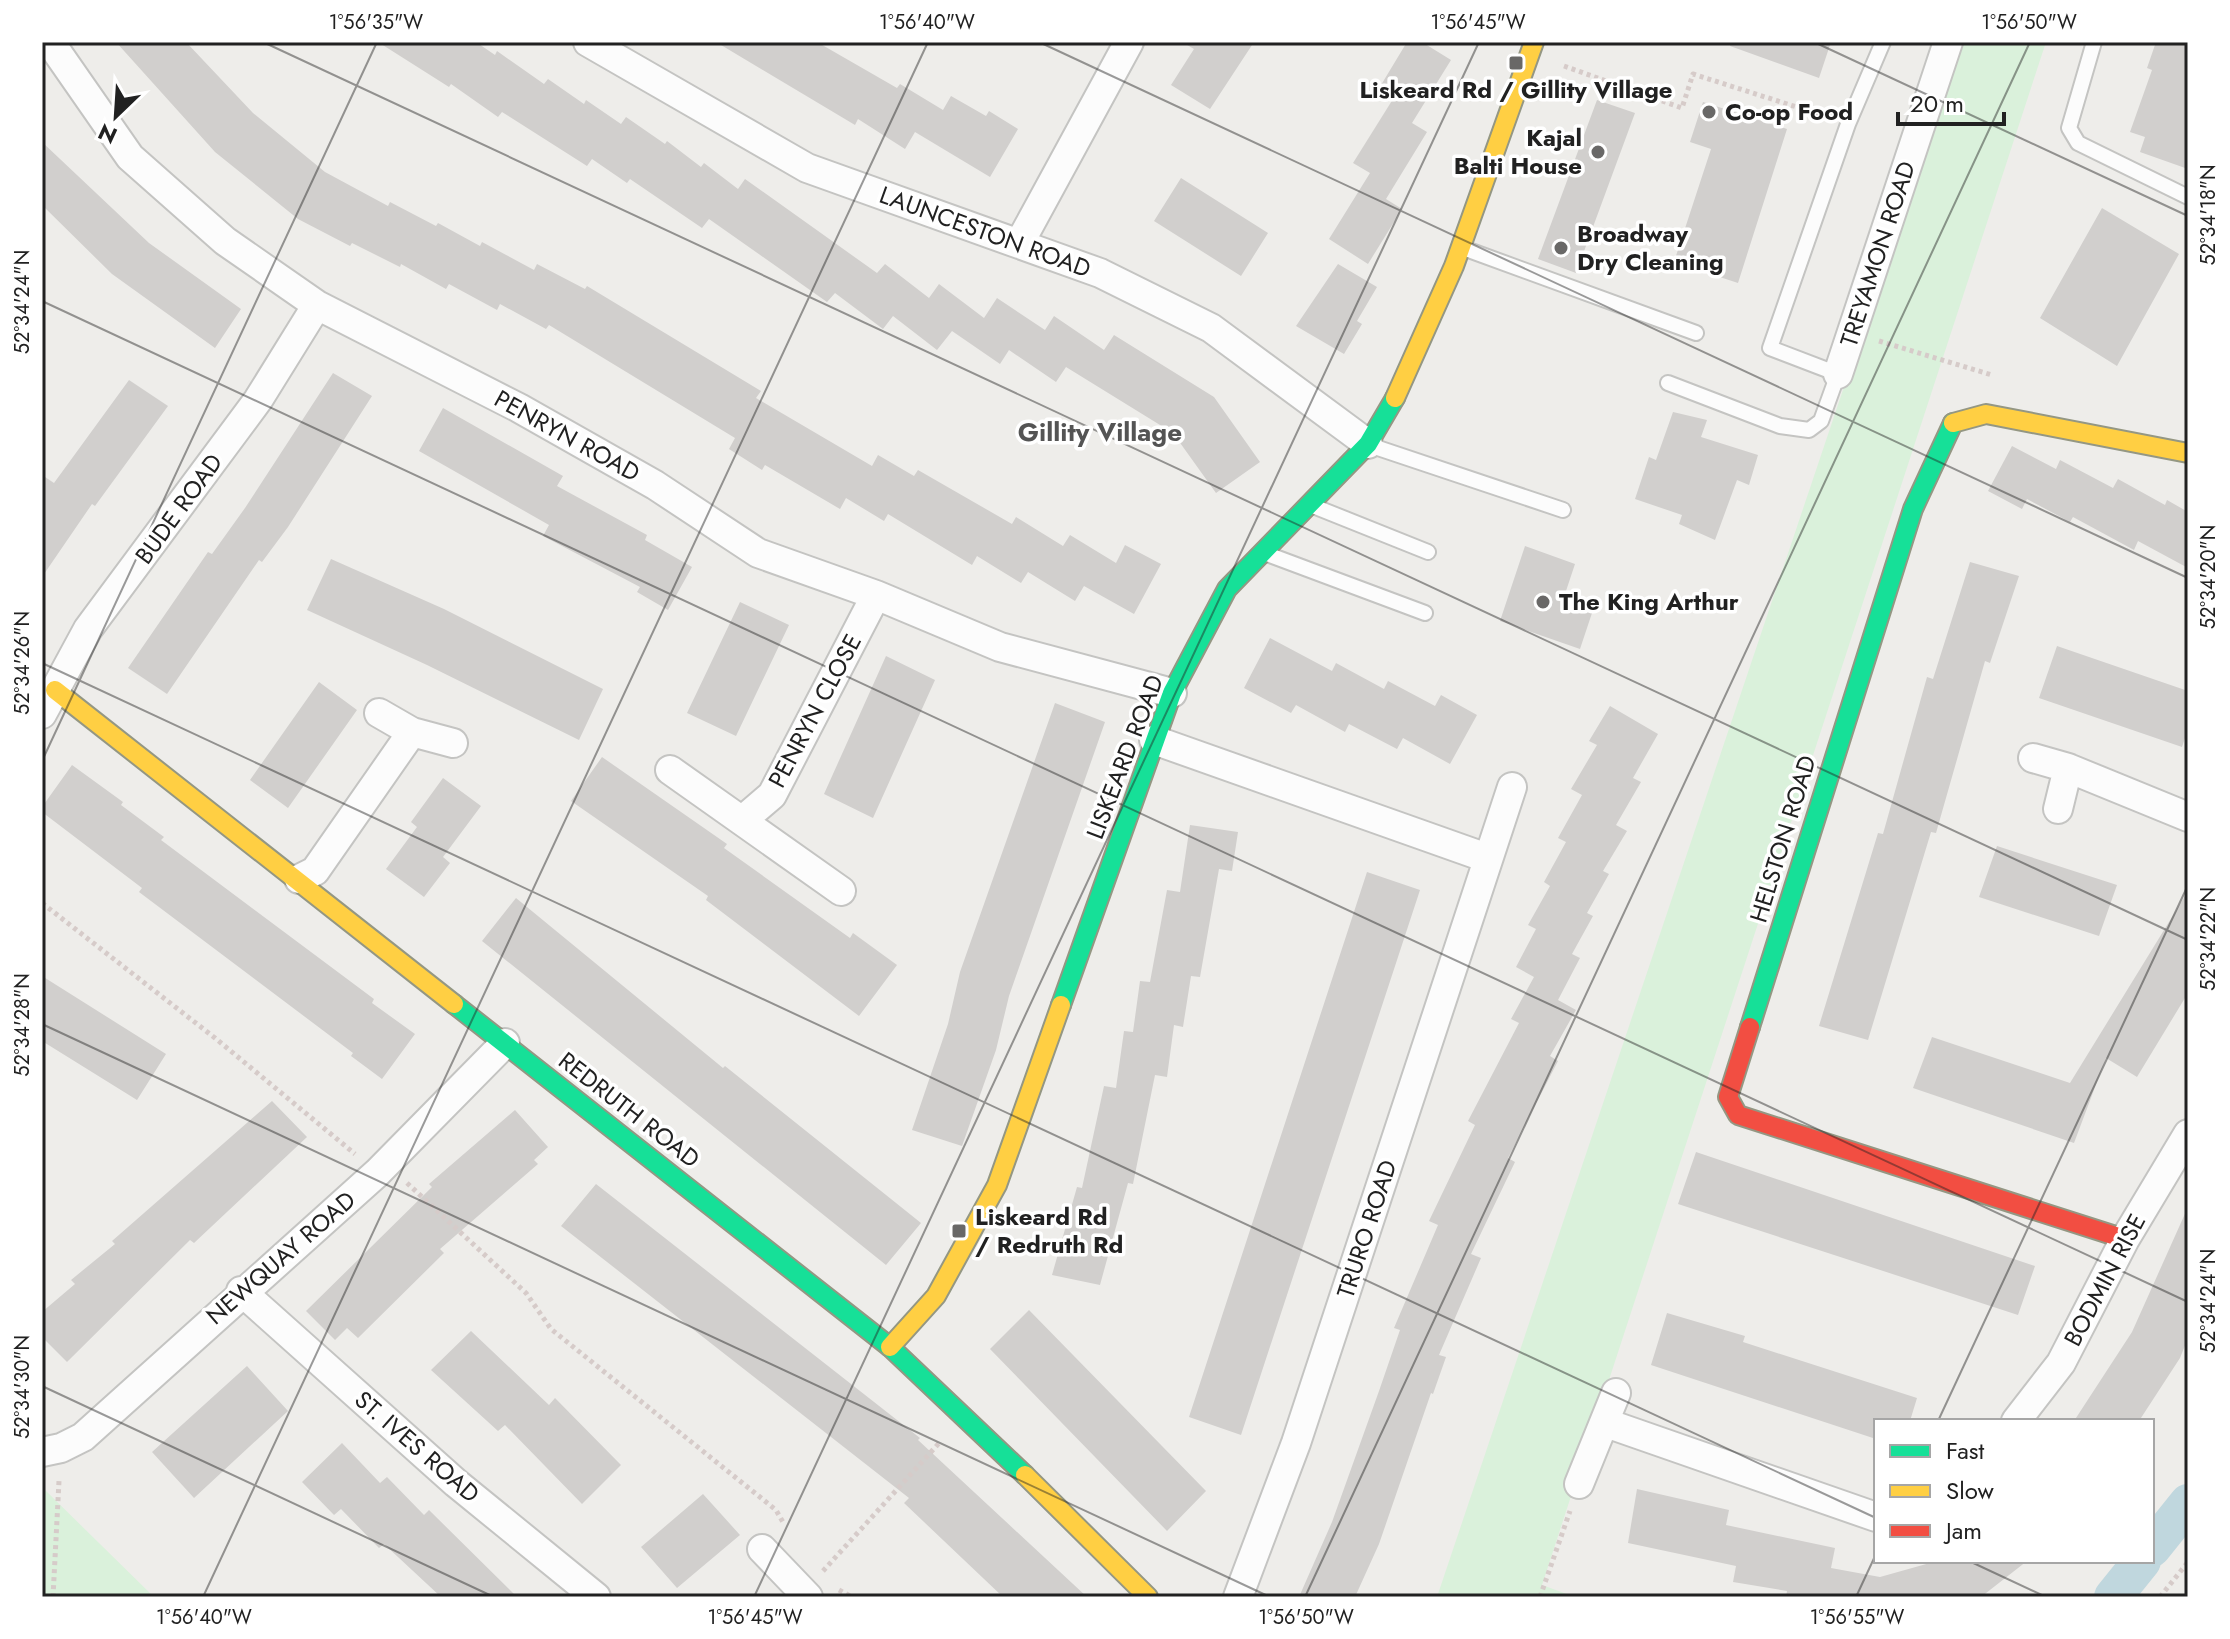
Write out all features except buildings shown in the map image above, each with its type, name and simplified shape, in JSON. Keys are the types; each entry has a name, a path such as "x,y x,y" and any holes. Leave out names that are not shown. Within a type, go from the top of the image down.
{"street":[{"name":"PENRYN ROAD","path":"50,42 130,157 225,241 317,305 519,408 655,485 758,553 876,595 1000,647 1172,693"},
{"name":"LAUNCESTON ROAD","path":"588,42 807,168 1100,273 1211,328 1368,444"},
{"path":"1019,244 1129,42"},
{"name":"TREYAMON ROAD","path":"1838,374 1948,42"},
{"name":"LISKEARD ROAD","path":"890,1347 936,1296 997,1185 1172,693 1227,589 1368,444 1406,378 1461,247 1533,48"},
{"name":"BUDE ROAD","path":"48,702 88,629 258,400 317,305"},
{"name":"HELSTON ROAD","path":"2125,1239 1738,1115 1728,1097 1913,509 1954,421 1986,414 2188,453"},
{"name":"PENRYN CLOSE","path":"744,819 772,795 876,595"},
{"name":"REDRUTH ROAD","path":"48,702 299,879 890,1347 965,1415 1148,1597"},
{"path":"379,713 412,732 453,743"},
{"path":"299,879 315,871 412,732"},
{"path":"1154,740 1487,858"},
{"path":"2033,758 2068,768 2188,817"},
{"path":"2058,809 2068,768"},
{"path":"670,770 744,819 841,891"},
{"name":"TRURO ROAD","path":"1238,1597 1301,1429 1512,787"},
{"name":"NEWQUAY ROAD","path":"52,1450 83,1437 241,1291 381,1168 505,1043"},
{"name":"BODMIN RISE","path":"2018,1419 2061,1363 2125,1239 2188,1134"},
{"name":"ST. IVES ROAD","path":"241,1291 456,1483 596,1597"},
{"path":"1579,1484 1616,1393"},
{"path":"1606,1423 1874,1516"},
{"path":"762,1549 799,1589"}],"lane":[{"path":"1668,383 1800,431 1809,430 1821,421 1838,374 1770,348 1848,124 1883,42"},
{"path":"2094,42 2069,128 2078,143 2188,197"},
{"path":"1461,247 1696,333"},
{"path":"1368,444 1563,510"},
{"path":"1309,505 1428,552"},
{"path":"1262,553 1425,613"}],"path":[{"path":"1533,48 1682,108 1693,74 1848,124"},
{"path":"1851,333 1998,376"},
{"path":"42,903 381,1168 526,1293 551,1329 776,1510 792,1538"},
{"path":"799,1589 965,1415"},
{"path":"52,1450 53,1597"},
{"path":"1540,1597 1579,1484"},
{"path":"2160,1597 2188,1562"},
{"path":"799,1589 852,1597"}],"green space":[{"path":"1960,42 2046,42 1542,1585 1575,1597 1437,1597"},
{"path":"42,1490 45,1490 154,1597 42,1597"}],"waterway":[{"path":"2154,1546 2188,1503"},
{"path":"2113,1597 2140,1563"}],"traffic: fast":[{"path":"1061,1005 1172,693 1227,589 1368,444 1395,398"},
{"path":"1750,1027 1913,509 1953,423"},
{"path":"454,1004 890,1347 1025,1475"}],"traffic: slow":[{"path":"1395,398 1454,266 1534,42"},
{"path":"1953,423 1986,414 2188,453"},
{"path":"55,690 454,1004"},
{"path":"890,1347 936,1296 997,1185 1061,1005"},
{"path":"1025,1475 1148,1597"}],"traffic: jam":[{"path":"1750,1027 1728,1097 1738,1115 2125,1239"}],"place":[{"name":"Liskeard Rd / Gillity Village","path":"1516,63"},
{"name":"Co-op Food","path":"1709,112"},
{"name":"Kajal Balti House","path":"1598,152"},
{"name":"Broadway Dry Cleaning","path":"1561,248"},
{"name":"The King Arthur","path":"1543,602"},
{"name":"Liskeard Rd / Redruth Rd","path":"959,1231"}],"district":[{"name":"Gillity Village","path":"1100,432"}]}
